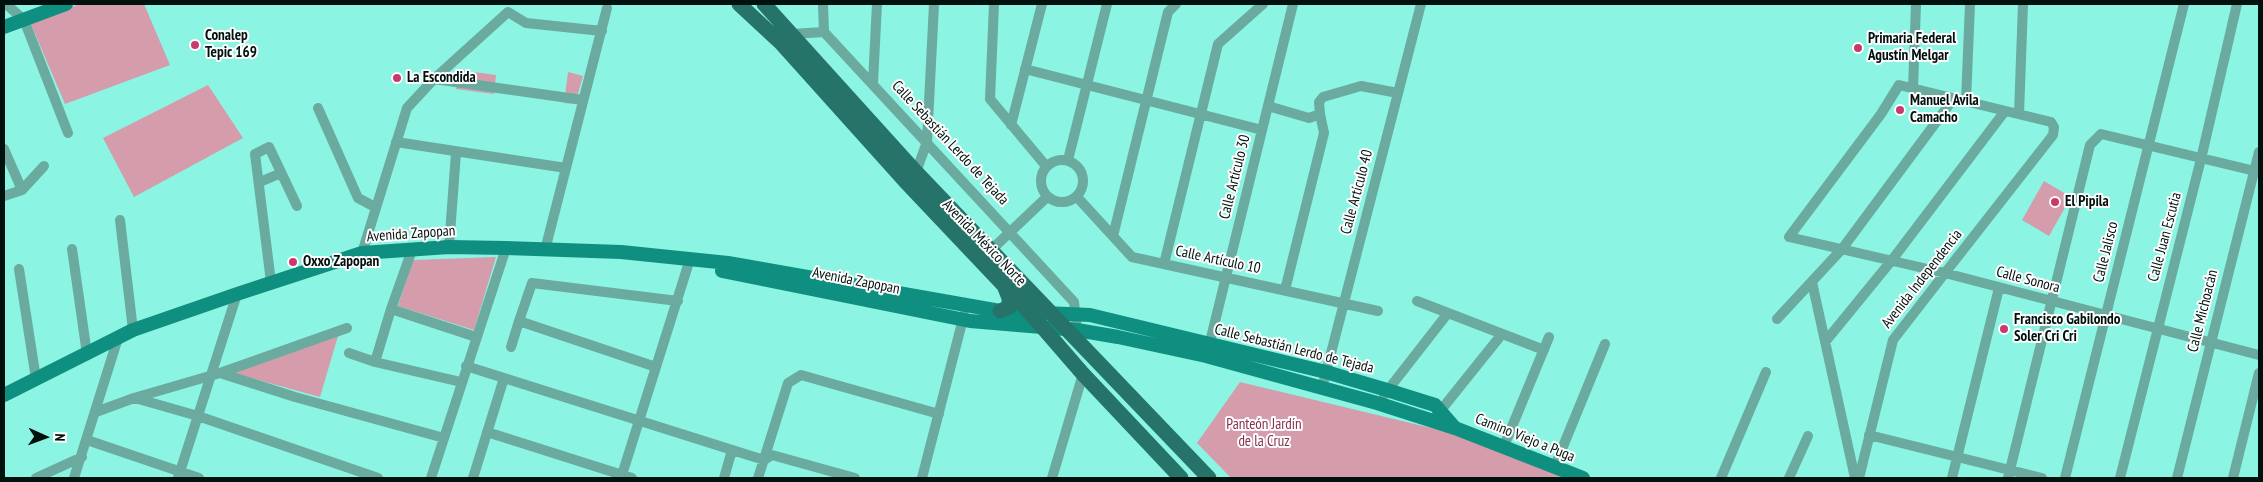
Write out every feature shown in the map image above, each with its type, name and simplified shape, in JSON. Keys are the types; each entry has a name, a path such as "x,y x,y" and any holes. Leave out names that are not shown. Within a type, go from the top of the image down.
{"main road":[{"path":"4,27 66,4"},
{"name":"Avenida México Norte","path":"739,4 786,38"},
{"name":"Avenida México Norte","path":"764,4 786,38 911,176 985,255 1071,330 1208,478"},
{"name":"Avenida Zapopan","path":"4,395 133,330 272,282 362,253 449,247 621,252 667,257 1041,326"},
{"name":"Avenida México Norte","path":"985,255 1004,287 1176,476"},
{"path":"1000,311 1009,306 1009,298 1004,287"},
{"name":"Avenida Zapopan","path":"964,313 1000,311"},
{"name":"Calle Sebastián Lerdo de Tejada","path":"1000,311 1052,315 1090,315 1208,350 1322,388 1377,403 1436,415 1455,428"},
{"name":"Calle Sebastián Lerdo de Tejada","path":"1041,326 1208,350 1326,372 1435,405 1436,415"},
{"name":"Camino Viejo a Puga","path":"1455,428 1583,478"}],"street":[{"path":"6,4 24,20 68,133"},
{"path":"786,38 824,32 823,4"},
{"path":"873,83 877,4"},
{"path":"911,176 927,142 934,4"},
{"path":"994,4 990,99 1046,166"},
{"path":"1011,125 1042,4"},
{"path":"1068,160 1106,4"},
{"path":"1113,236 1168,12 1176,4"},
{"path":"1164,264 1218,44 1263,4"},
{"name":"Calle Artículo 30","path":"1208,350 1293,4"},
{"name":"Calle Artículo 40","path":"1322,388 1421,4"},
{"path":"1916,4 1913,88 2019,114 2023,4"},
{"path":"1966,101 1970,4"},
{"name":"Calle Jalisco","path":"2065,478 2184,4"},
{"name":"Calle Juan Escutia","path":"2120,478 2201,159 2238,4"},
{"path":"545,250 607,8"},
{"path":"362,253 407,108 434,79 508,12 526,23 602,31"},
{"name":"Calle Sebastián Lerdo de Tejada","path":"824,32 1074,302 1076,315 1071,330"},
{"path":"1025,69 1262,130"},
{"path":"434,79 583,100"},
{"name":"Calle Sonora","path":"1913,88 1899,85 1881,114 1789,236 1945,273 2259,355"},
{"path":"1285,290 1324,133 1319,102 1323,97 1361,86 1398,93"},
{"path":"1777,319 1842,249 1954,98"},
{"path":"1268,106 1309,118 1320,114"},
{"path":"318,108 358,198 376,207"},
{"path":"1825,342 1892,260 2005,111"},
{"name":"Avenida Independencia","path":"1859,478 1893,340 2053,135 2054,127 2051,122 2019,114"},
{"path":"2009,474 2090,145 2101,134 2257,172"},
{"path":"396,142 456,153 566,168"},
{"path":"272,282 255,154 269,147 297,206"},
{"path":"4,149 22,190"},
{"name":"Calle Michoacán","path":"2177,478 2257,172 2259,152"},
{"path":"449,247 456,153"},
{"path":"1056,160 1068,160 1080,169 1083,176 1083,184 1077,197 1065,203 1058,202 1047,196 1040,182 1046,166 1056,160"},
{"path":"4,196 22,190 44,166"},
{"path":"260,182 281,173"},
{"path":"985,255 1047,196"},
{"name":"Calle Artículo 10","path":"1077,197 1132,257 1378,310"},
{"path":"120,220 133,330"},
{"path":"431,478 506,248"},
{"path":"72,249 87,354"},
{"path":"375,362 412,250"},
{"path":"487,432 625,477 639,421 690,261"},
{"path":"19,269 36,379"},
{"path":"1812,282 1855,478"},
{"path":"511,347 532,283 678,301"},
{"path":"1952,478 1998,288"},
{"path":"179,475 198,416 216,374 237,294"},
{"path":"1417,301 1544,350"},
{"path":"391,309 476,337"},
{"path":"922,478 964,313"},
{"name":"Calle Sebastián Lerdo de Tejada","path":"1377,403 1448,313"},
{"path":"519,321 656,367"},
{"path":"96,412 134,398 216,374 347,328"},
{"path":"1436,415 1502,334"},
{"path":"1504,446 1550,337"},
{"path":"74,478 118,338"},
{"path":"1555,466 1605,344"},
{"path":"349,354 461,382"},
{"path":"466,366 764,460 772,455 855,478"},
{"path":"1721,478 1766,372"},
{"path":"2233,478 2259,373"},
{"path":"216,374 444,438"},
{"path":"1052,478 1083,374"},
{"path":"758,478 788,383 801,376 939,414"},
{"path":"473,478 504,378"},
{"path":"134,398 198,416 378,478"},
{"path":"1869,435 1957,457 2009,474 2042,478"},
{"path":"1790,478 1808,436"},
{"path":"87,440 179,475 199,478"},
{"path":"1176,476 1180,449"},
{"path":"724,478 732,450"},
{"path":"36,478 82,456"}],"green space":[{"path":"80,4 144,4 170,65 65,104 30,22"},
{"path":"459,70 496,75 494,94 456,89"},
{"path":"568,72 583,76 575,104 564,103"},
{"path":"208,85 243,138 134,197 103,138"},
{"path":"2044,181 2071,197 2049,236 2022,220"},
{"path":"496,257 474,330 398,306 413,260"},
{"path":"338,336 320,397 233,373"},
{"name":"Panteón Jardín de la Cruz","path":"1240,382 1452,433 1564,478 1231,478 1197,443"}],"place":[{"name":"Conalep Tepic 169","path":"195,45"},
{"name":"Primaria Federal Agustín Melgar","path":"1858,48"},
{"name":"La Escondida","path":"397,78"},
{"name":"Manuel Avila Camacho","path":"1900,110"},
{"name":"El Pipila","path":"2055,202"},
{"name":"Oxxo Zapopan","path":"293,262"},
{"name":"Francisco Gabilondo Soler Cri Cri","path":"2004,329"}]}
